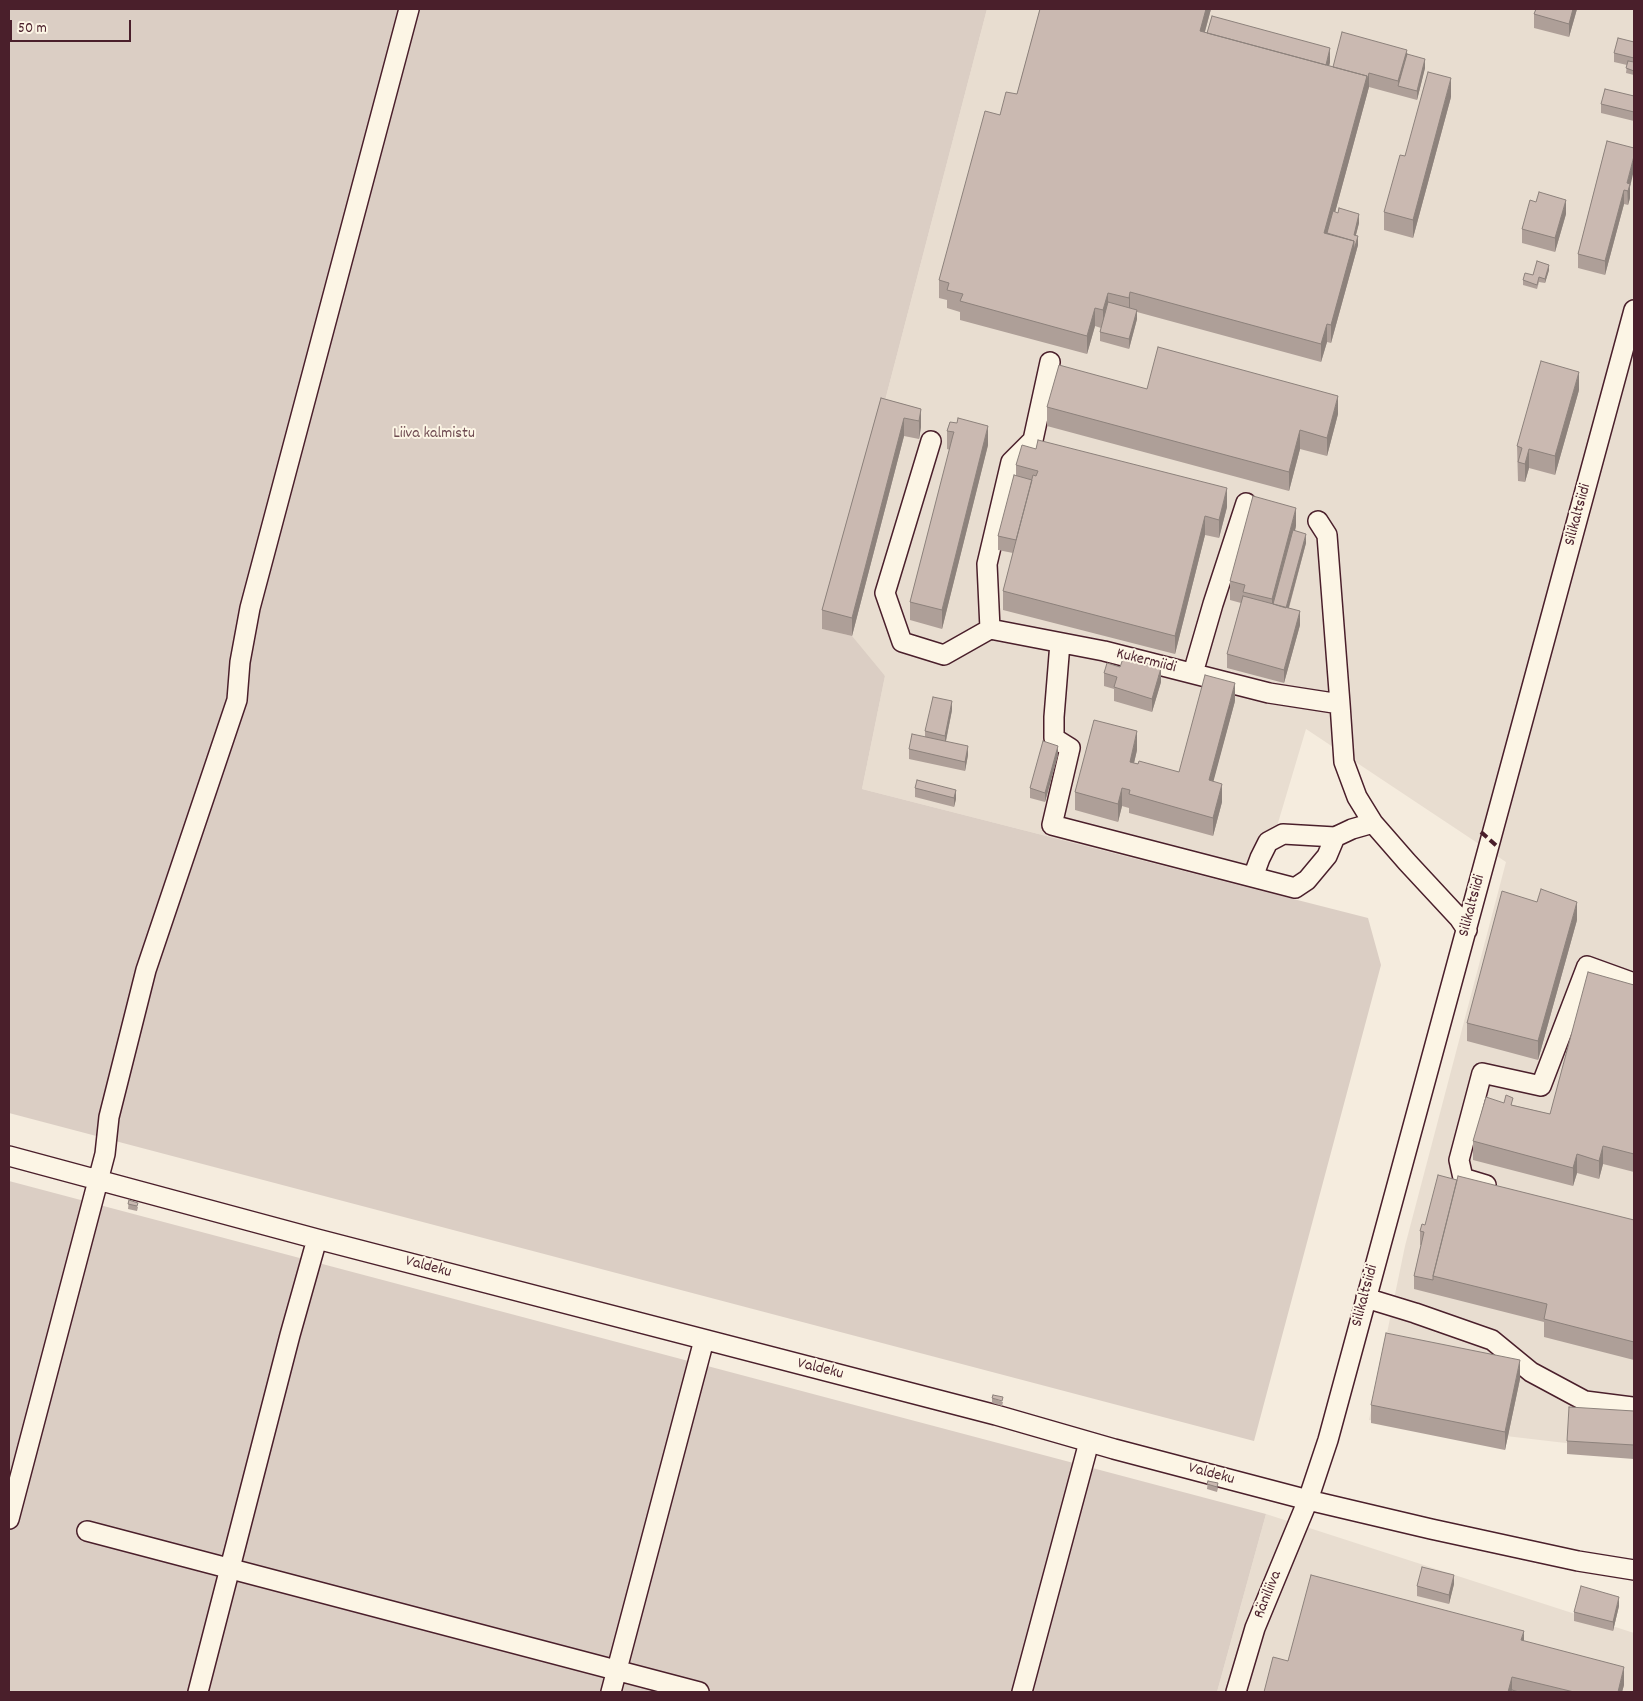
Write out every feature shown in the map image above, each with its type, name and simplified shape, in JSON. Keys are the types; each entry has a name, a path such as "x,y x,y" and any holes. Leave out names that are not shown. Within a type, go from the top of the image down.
{"street":[{"path":"9,1520 105,1154 109,1117 146,970 237,700 240,662 250,608 409,9"},
{"name":"Silikaltsiidi","path":"1308,1500 1328,1440 1634,310"},
{"path":"931,441 885,593 902,642 944,655 990,629 987,564 1011,462 1033,440 1050,362"},
{"path":"1193,673 1246,503"},
{"path":"1318,521 1326,535 1344,762 1357,797 1373,823 1459,918 1467,930"},
{"name":"Kukermiidi","path":"990,629 1104,651 1269,693 1340,704"},
{"path":"1060,643 1054,738 1070,748 1052,825 1295,888 1307,880 1327,856 1335,836"},
{"path":"1253,877 1268,842 1283,834 1335,836 1373,823"},
{"path":"1501,1189 1463,1178 1459,1160 1482,1073 1542,1086 1587,966 1634,983"},
{"name":"Valdeku","path":"9,1156 317,1239 996,1415 1089,1442 1308,1500 1550,1555 1634,1570"},
{"path":"198,1692 290,1335 317,1239"},
{"path":"1366,1298 1416,1313 1492,1340 1531,1372 1585,1401 1632,1407"},
{"path":"611,1692 704,1340"},
{"path":"1022,1692 1089,1442"},
{"name":"Räniliiva","path":"1236,1692 1255,1628 1308,1500"},
{"path":"87,1531 616,1672 699,1692"}],"shaded area":[{"path":"987,9 1634,9 1634,1451 1369,1420 1405,1246 1506,862 1306,729 1258,890 862,789 885,676 822,629 881,416"},
{"path":"1266,1514 1634,1633 1634,1692 1217,1692"}],"green space":[{"name":"Liiva kalmistu","path":"9,9 987,9 881,416 822,629 852,636 885,676 862,789 1368,918 1381,965 1254,1441 9,1113"},
{"path":"9,1181 1266,1514 1217,1692 9,1692"}],"building":[{"path":"1040,9 1206,9 1200,31 1367,76 1324,233 1354,241 1331,325 1327,324 1321,344 1130,292 1129,298 1108,293 1103,310 1095,308 1087,336 960,301 963,294 947,290 949,283 939,280 985,111 1000,115 1006,92 1017,94"},
{"path":"1536,9 1573,9 1569,24 1534,14"},
{"path":"1212,16 1330,48 1326,65 1207,33"},
{"path":"1342,32 1407,50 1398,81 1369,73 1367,81 1367,76 1333,67"},
{"path":"1618,38 1634,42 1634,58 1614,53"},
{"path":"1407,54 1425,59 1417,91 1398,86"},
{"path":"1628,61 1634,62 1634,71 1626,68"},
{"path":"1428,72 1451,78 1413,220 1384,212 1400,155 1405,156"},
{"path":"1605,89 1634,96 1634,112 1601,104"},
{"path":"1607,141 1634,148 1634,156 1627,183 1630,184 1628,191 1624,190 1605,261 1578,254"},
{"path":"1539,192 1566,200 1555,238 1522,229 1530,200 1536,202"},
{"path":"1339,208 1359,214 1354,235 1358,236 1354,250 1354,241 1327,233 1333,211 1338,213"},
{"path":"1537,261 1549,265 1545,279 1539,277 1537,285 1523,280 1525,273 1533,275"},
{"path":"1108,302 1137,310 1129,339 1100,332"},
{"path":"1158,347 1338,396 1327,438 1300,430 1289,472 1047,407 1059,365 1147,389"},
{"path":"1541,361 1579,372 1555,456 1529,449 1525,464 1518,462 1522,448 1517,446"},
{"path":"881,398 921,409 919,421 904,418 852,618 822,610"},
{"path":"958,418 988,426 942,610 910,602 954,432 947,431 950,422 957,423"},
{"path":"1038,440 1227,488 1219,520 1205,516 1175,636 1003,591 1033,475 1036,476 1038,471 1016,465 1022,445 1036,449"},
{"path":"1014,475 1032,480 1016,540 998,536"},
{"path":"1253,496 1296,508 1272,599 1243,592 1245,585 1230,581"},
{"path":"1293,530 1306,534 1286,608 1273,604"},
{"path":"1243,596 1300,611 1284,670 1227,654"},
{"path":"1124,656 1161,668 1152,699 1114,687 1117,677 1104,673 1107,663 1120,667"},
{"path":"1205,675 1235,683 1209,780 1222,784 1213,818 1129,794 1130,790 1122,788 1118,804 1075,792 1094,720 1137,731 1130,762 1138,764 1139,761 1179,772"},
{"path":"933,697 952,701 945,736 925,731"},
{"path":"912,734 968,746 965,762 909,749"},
{"path":"1043,741 1058,746 1045,793 1030,788"},
{"path":"917,780 956,790 954,798 915,788"},
{"path":"1541,889 1577,902 1538,1041 1467,1023 1502,891 1537,902"},
{"path":"1588,972 1634,985 1634,1154 1603,1146 1599,1161 1577,1154 1573,1168 1473,1141 1486,1097 1504,1103 1506,1095 1513,1098 1511,1105 1550,1114"},
{"path":"1438,1175 1457,1180 1433,1280 1414,1276 1424,1232 1420,1231 1422,1224 1425,1225"},
{"path":"1458,1176 1634,1220 1634,1342 1544,1319 1547,1304 1433,1276"},
{"path":"129,1200 138,1203 137,1206 128,1204"},
{"path":"1386,1333 1520,1360 1505,1432 1371,1405"},
{"path":"993,1395 1003,1397 1002,1401 992,1398"},
{"path":"1569,1407 1634,1411 1634,1445 1567,1441"},
{"path":"1208,1481 1218,1483 1217,1487 1207,1484"},
{"path":"1422,1567 1454,1575 1449,1595 1417,1586"},
{"path":"1311,1575 1524,1631 1521,1640 1624,1667 1618,1692 1574,1692 1512,1677 1508,1692 1264,1692 1273,1657 1288,1661"},
{"path":"1581,1586 1619,1597 1613,1622 1574,1612"}],"railway":[{"path":"1481,832 1499,848"}]}
